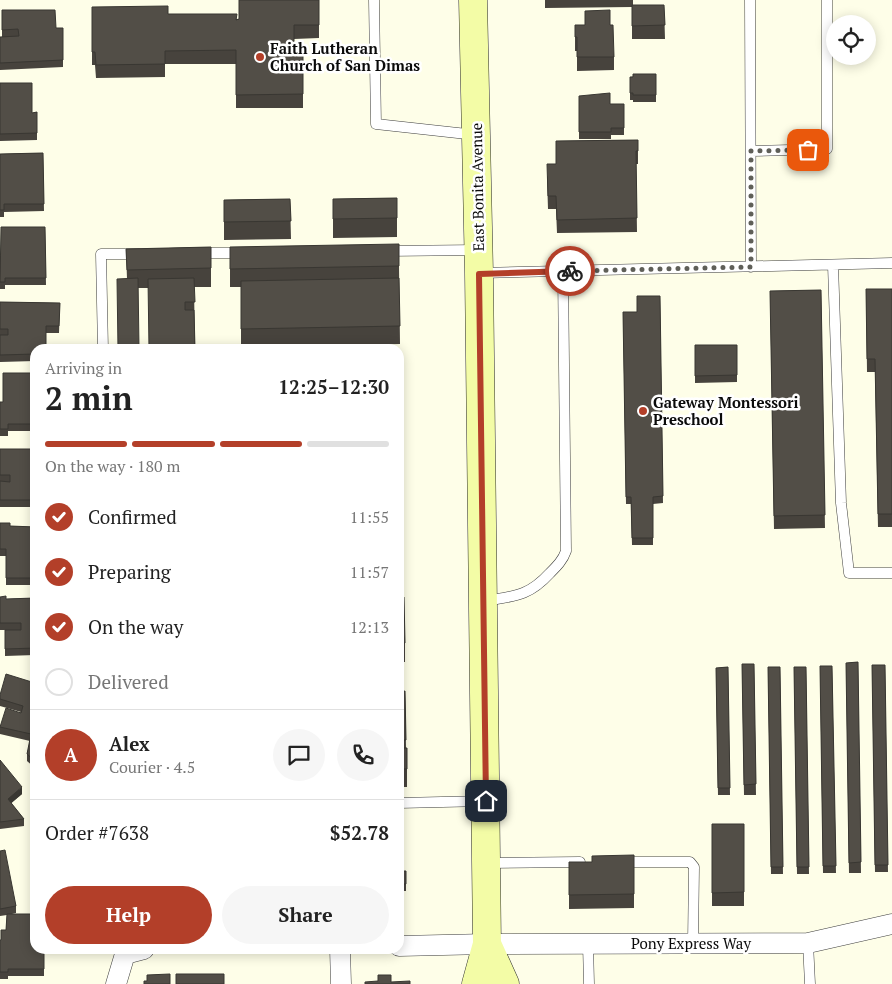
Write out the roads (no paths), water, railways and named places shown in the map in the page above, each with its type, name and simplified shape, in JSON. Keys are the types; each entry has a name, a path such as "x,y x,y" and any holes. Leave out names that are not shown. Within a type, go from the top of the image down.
{"main road":[{"name":"East Bonita Avenue","path":"473,0 487,944 476,984"},
{"name":"East Bonita Avenue","path":"487,944 505,984"}],"street":[{"name":"Pony Express Way","path":"404,946 808,943 892,924"},
{"path":"116,984 125,954"},
{"path":"340,954 340,984"}],"lane":[{"path":"374,0 376,124 476,135"},
{"path":"750,0 751,267"},
{"path":"751,151 828,149 826,0"},
{"path":"378,252 563,271 892,263"},
{"path":"190,254 259,253"},
{"path":"103,344 101,254 151,254"},
{"path":"833,265 840,503 849,573 892,573"},
{"path":"483,602 531,590 563,559 566,551 563,271"},
{"path":"404,803 486,801"},
{"path":"486,863 591,862"},
{"path":"611,862 690,862 694,867 693,943"},
{"path":"808,943 810,984"},
{"path":"588,944 589,984"}],"place":[{"name":"Faith Lutheran Church of San Dimas","path":"260,57"},
{"name":"Gateway Montessori Preschool","path":"643,411"}]}
